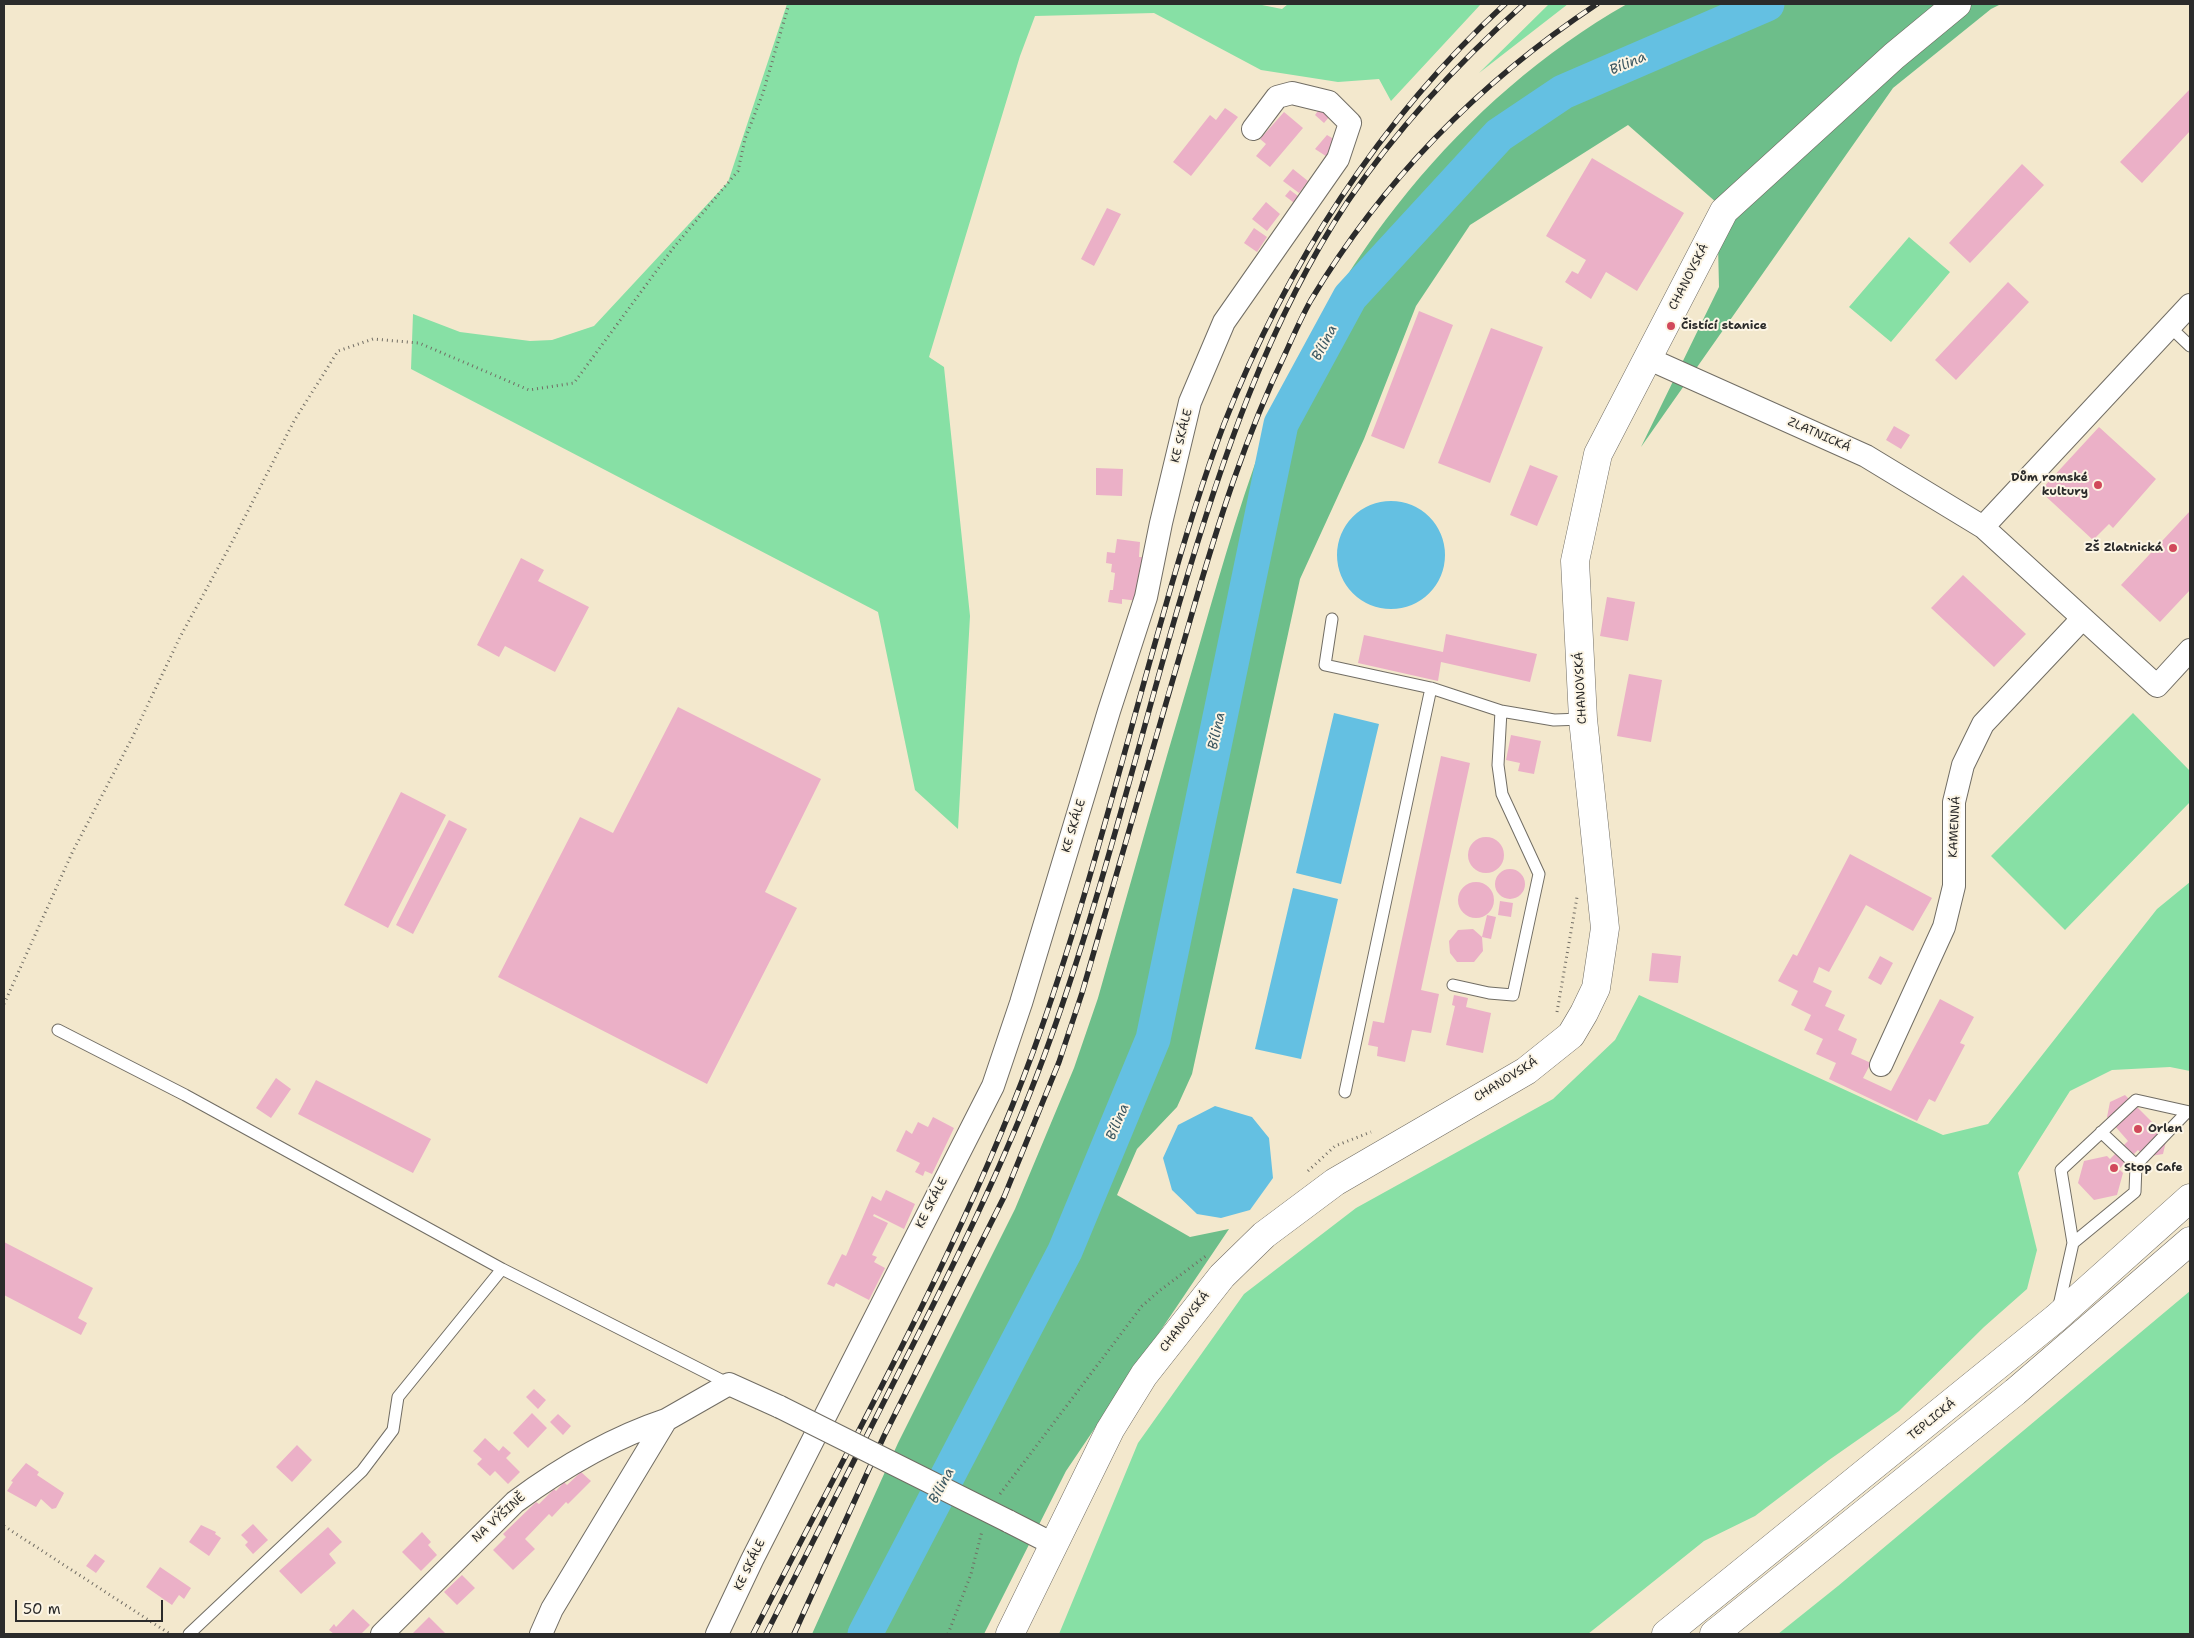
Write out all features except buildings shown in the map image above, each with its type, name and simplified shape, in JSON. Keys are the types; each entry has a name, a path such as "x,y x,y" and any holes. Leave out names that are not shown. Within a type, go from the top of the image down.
{"main road":[{"name":"CHANOVSKÁ","path":"1010,1634 1110,1430 1144,1375 1222,1276 1264,1235 1335,1182 1526,1071 1571,1035 1584,1013 1596,988 1605,928 1583,718 1575,561 1598,454 1724,211 1894,56 1957,4"},
{"name":"TEPLICKÁ","path":"1666,1634 2056,1318 2190,1198"},
{"path":"1714,1634 2015,1392 2190,1241"}],"street":[{"name":"KE SKÁLE","path":"718,1634 752,1560 993,1086 1021,1003 1109,710 1146,597 1161,523 1190,402 1224,322 1338,158 1350,124 1329,102 1292,93 1277,97 1253,129"},
{"path":"1983,527 2190,305"},
{"name":"ZLATNICKÁ","path":"1648,358 1866,456 1983,527 2157,686 2190,650"},
{"name":"KAMENNÁ","path":"1881,1065 1944,928 1954,886 1954,802 1963,765 1983,724 2082,619"},
{"path":"541,1634 557,1601 666,1420 730,1384 780,1407 1053,1544"},
{"name":"NA VÝŠINĚ","path":"382,1634 515,1502 542,1482 632,1432 666,1420"}],"lane":[{"path":"2170,327 2190,346"},
{"path":"1332,618 1325,664 1431,688 1501,711 1554,720 1583,718"},
{"path":"1345,1092 1431,688"},
{"path":"1453,985 1489,993 1513,995 1539,874 1502,794 1498,765 1501,711"},
{"path":"58,1030 185,1095 502,1269 730,1384"},
{"path":"2056,1318 2073,1243 2061,1170 2136,1100 2188,1112"},
{"path":"2073,1243 2135,1192 2136,1165 2188,1112"},
{"path":"2101,1132 2136,1165"},
{"path":"189,1634 362,1471 393,1430 398,1398 502,1269"}],"path":[{"path":"4,1004 72,853 132,738 180,637 230,546 294,421 338,351 373,339 419,343 529,390 574,383 674,248 738,172 745,139 763,93 790,4"},
{"path":"4,1526 170,1634"}],"green space":[{"path":"787,4 1257,4 1282,9 1288,4 1481,4 1391,101 1379,79 1338,82 1261,70 1154,13 1035,16 1020,56 929,357 944,367 970,616 958,829 915,790 878,612 411,369 413,314 460,332 530,341 552,340 594,326 728,182"},
{"path":"1549,4 1568,4 1479,73"},
{"path":"1627,4 2001,4 1991,9 1893,88 1641,447 1719,287 1717,203 1628,125 1470,225 1416,306 1364,439 1300,579 1192,1074 1177,1107 1137,1149 1117,1195 1190,1237 1229,1229 1066,1471 984,1634 812,1634 898,1443 1015,1209 1074,1068 1098,998 1235,524 1264,439 1293,373 1326,310 1365,249 1409,191 1457,137 1510,87 1566,43"},
{"path":"1909,237 1950,272 1891,342 1849,307"},
{"path":"2133,713 2190,771 2190,802 2065,930 1991,856"},
{"path":"2190,882 2190,1071 2170,1067 2112,1070 2070,1091 2018,1173 2037,1250 2027,1289 1984,1327 1899,1411 1829,1460 1755,1516 1704,1541 1588,1634 1059,1634 1138,1443 1244,1294 1356,1208 1553,1099 1615,1040 1639,995 1943,1135 1988,1124 2157,909"},
{"path":"2190,1291 2190,1634 1778,1634 1838,1586"}],"water":[{"path":"1391,501 1412,505 1429,517 1441,534 1445,555 1441,576 1429,593 1412,605 1391,609 1370,605 1353,593 1341,576 1337,555 1341,534 1353,517 1370,505"},
{"path":"1334,713 1379,724 1341,884 1296,873"},
{"path":"1293,888 1338,899 1301,1059 1255,1049"},
{"path":"1215,1106 1252,1117 1269,1138 1273,1178 1250,1210 1221,1218 1197,1214 1172,1190 1163,1158 1178,1125"}],"waterway":[{"name":"Bílina","path":"865,1634 1065,1251 1153,1039 1281,424 1350,297 1499,135 1563,92 1767,4"}],"railway":[{"path":"753,1634 902,1347 972,1201 1004,1127 1052,998 1086,889 1191,519 1224,424 1249,365 1276,308 1340,198 1377,146 1417,96 1459,49 1505,4"},
{"path":"766,1634 957,1258 994,1179 1043,1059 1099,890 1179,604 1211,499 1248,396 1270,345 1293,296 1319,248 1367,174 1430,97 1476,49 1524,4"},
{"path":"794,1634 884,1436 1004,1197 1059,1062 1082,993 1201,583 1233,482 1271,384 1301,319 1339,256 1370,214 1438,136 1514,66 1554,34 1597,4"}],"place":[{"name":"Čistící stanice","path":"1671,326"},
{"name":"Dům romské kultury","path":"2098,485"},
{"name":"ZŠ Zlatnická","path":"2173,548"},
{"name":"Orlen","path":"2138,1129"},
{"name":"Stop Cafe","path":"2114,1168"}]}
